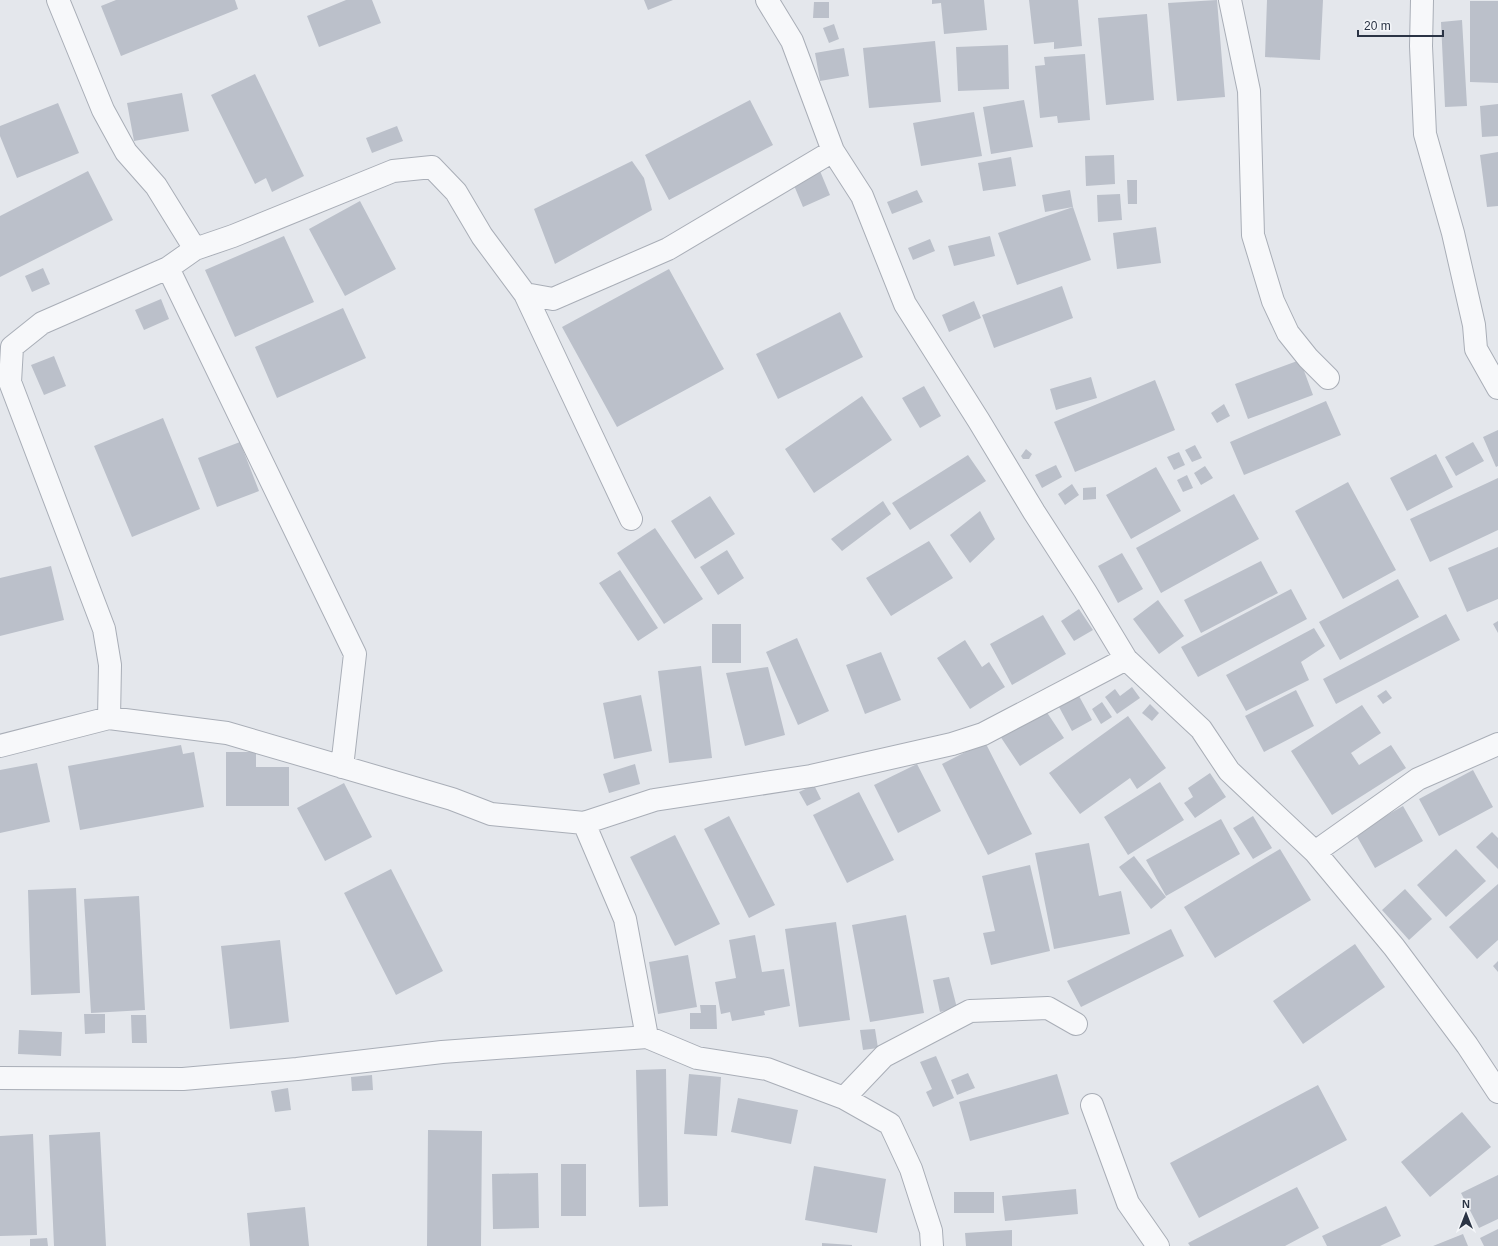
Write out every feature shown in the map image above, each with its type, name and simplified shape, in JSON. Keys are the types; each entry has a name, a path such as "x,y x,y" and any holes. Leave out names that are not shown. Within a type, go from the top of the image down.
{"street":[{"path":"58,0 102,110 126,152 156,186 195,249"},
{"path":"767,0 792,41 833,151 862,196 905,304 979,421 1034,512 1085,591 1126,660 1201,729 1229,771 1315,852 1394,947 1466,1045 1498,1092"},
{"path":"1230,0 1249,91 1253,235 1273,301 1288,333 1308,358 1328,378"},
{"path":"1422,0 1421,46 1425,134 1453,233 1474,325 1476,349 1498,388"},
{"path":"525,294 553,299 668,249 833,151"},
{"path":"109,718 110,665 104,629 10,382 12,347 42,323 168,268 195,249 233,236 393,170 432,167 456,192 482,236 525,294 631,519"},
{"path":"168,268 355,654 342,767"},
{"path":"0,746 109,718 227,733 452,799 491,814 584,823 654,800 811,776 952,744 982,734 1126,660"},
{"path":"1315,852 1418,779 1498,744"},
{"path":"584,823 625,919 647,1037"},
{"path":"844,1098 884,1056 970,1011 1048,1008 1076,1024"},
{"path":"0,1078 184,1079 297,1069 442,1052 647,1037 696,1058 767,1069 844,1098 890,1124 911,1170 931,1231 932,1246"},
{"path":"1092,1105 1128,1203 1158,1246"}],"building":[{"path":"116,0 235,0 238,9 121,56 101,6"},
{"path":"346,0 372,0 381,23 319,47 307,16"},
{"path":"644,0 673,0 648,10"},
{"path":"932,0 984,0 987,30 944,34 941,3 932,4"},
{"path":"1029,0 1078,0 1082,46 1054,49 1054,42 1034,44"},
{"path":"1217,0 1225,97 1177,101 1168,3"},
{"path":"1267,0 1323,0 1320,60 1265,57"},
{"path":"1470,1 1498,1 1498,83 1470,82"},
{"path":"814,2 829,2 829,18 813,18"},
{"path":"1147,14 1154,100 1106,105 1098,18"},
{"path":"1462,20 1467,106 1445,107 1441,22"},
{"path":"834,24 839,39 829,43 823,28"},
{"path":"935,41 941,102 869,108 863,48"},
{"path":"1008,45 1009,89 958,91 956,47"},
{"path":"844,48 849,76 820,81 815,53"},
{"path":"1085,54 1090,120 1058,123 1057,116 1040,118 1035,66 1045,65 1044,57"},
{"path":"255,74 304,176 272,192 266,178 255,184 211,95"},
{"path":"182,93 189,131 134,141 127,103"},
{"path":"750,100 773,145 669,200 645,155"},
{"path":"1024,100 1033,147 991,154 983,107"},
{"path":"58,103 79,153 17,178 0,136 0,126"},
{"path":"1498,104 1498,136 1482,137 1480,106"},
{"path":"974,112 982,156 921,166 913,123"},
{"path":"397,126 403,141 372,153 366,138"},
{"path":"1498,152 1498,206 1487,207 1480,155"},
{"path":"1114,155 1115,184 1086,186 1085,156"},
{"path":"1011,157 1016,186 983,191 978,163"},
{"path":"632,161 644,178 652,210 555,264 534,209"},
{"path":"88,171 113,220 0,277 0,216"},
{"path":"820,171 830,195 803,207 793,183"},
{"path":"1127,180 1137,180 1137,204 1128,204"},
{"path":"917,190 923,202 892,214 887,202"},
{"path":"1070,190 1073,207 1045,212 1042,195"},
{"path":"1120,194 1122,220 1098,222 1097,195"},
{"path":"360,201 396,269 345,296 309,229"},
{"path":"1073,207 1091,260 1017,285 998,233"},
{"path":"1156,227 1161,263 1117,269 1113,233"},
{"path":"284,236 314,302 235,337 205,270"},
{"path":"990,236 995,256 954,266 948,246"},
{"path":"930,239 935,251 913,260 908,248"},
{"path":"43,268 50,284 32,292 25,276"},
{"path":"669,269 724,369 617,427 562,327"},
{"path":"1062,286 1073,318 994,348 982,315"},
{"path":"161,299 169,319 144,330 135,310"},
{"path":"974,301 981,318 949,332 942,315"},
{"path":"343,308 366,358 277,398 255,347"},
{"path":"840,312 863,357 778,399 756,354"},
{"path":"54,356 66,386 44,395 31,365"},
{"path":"1300,360 1313,395 1248,419 1235,384"},
{"path":"1091,377 1097,398 1056,410 1050,389"},
{"path":"1155,380 1175,430 1075,472 1054,422"},
{"path":"924,386 941,416 920,428 902,398"},
{"path":"862,396 892,440 814,493 785,449"},
{"path":"1326,401 1341,435 1244,475 1230,442"},
{"path":"1224,404 1230,416 1217,423 1211,413"},
{"path":"163,418 200,509 132,537 94,446"},
{"path":"1498,430 1498,466 1496,467 1483,437"},
{"path":"240,442 259,491 217,507 198,458"},
{"path":"1473,442 1484,461 1456,476 1445,457"},
{"path":"1195,445 1202,458 1192,462 1185,450"},
{"path":"1026,449 1032,454 1029,459 1023,459 1021,456"},
{"path":"1179,452 1185,465 1174,470 1167,457"},
{"path":"1436,454 1453,487 1407,511 1390,478"},
{"path":"968,455 986,481 910,530 892,503"},
{"path":"1056,465 1062,477 1042,488 1035,475"},
{"path":"1205,466 1213,478 1201,485 1194,473"},
{"path":"1156,467 1181,511 1131,539 1106,495"},
{"path":"1187,475 1193,488 1183,492 1177,480"},
{"path":"1498,478 1498,530 1430,562 1410,519"},
{"path":"1348,482 1396,570 1343,599 1295,511"},
{"path":"1072,484 1079,495 1065,505 1058,494"},
{"path":"1096,487 1096,499 1083,500 1083,488"},
{"path":"1234,494 1259,539 1161,593 1136,548"},
{"path":"710,496 735,534 695,559 671,521"},
{"path":"883,501 891,514 842,551 831,539"},
{"path":"980,511 995,539 970,563 950,535"},
{"path":"655,528 703,599 664,624 617,553"},
{"path":"929,541 953,578 891,616 866,578"},
{"path":"1498,547 1498,599 1467,612 1448,568"},
{"path":"727,550 744,578 718,595 700,567"},
{"path":"1122,553 1143,589 1118,603 1098,566"},
{"path":"1261,561 1278,593 1201,633 1184,600"},
{"path":"51,566 64,620 0,636 0,578"},
{"path":"620,570 658,628 638,641 599,583"},
{"path":"1398,579 1419,617 1340,660 1319,622"},
{"path":"1291,589 1307,619 1198,677 1181,647"},
{"path":"1158,600 1184,636 1159,654 1133,619"},
{"path":"1079,609 1093,630 1074,641 1061,621"},
{"path":"1446,614 1460,640 1336,704 1323,679"},
{"path":"1043,615 1066,654 1012,685 990,644"},
{"path":"1498,621 1498,633 1493,624"},
{"path":"712,624 741,624 741,663 712,663"},
{"path":"1314,628 1325,646 1301,662 1309,680 1246,711 1226,675"},
{"path":"797,638 829,711 798,725 766,652"},
{"path":"965,640 982,667 989,662 1005,687 970,709 937,658"},
{"path":"881,652 901,700 865,714 846,665"},
{"path":"701,666 712,758 669,763 658,671"},
{"path":"768,667 785,735 745,746 726,673"},
{"path":"1132,687 1140,698 1117,714 1105,697 1115,689 1120,696"},
{"path":"1296,690 1314,726 1264,752 1245,716"},
{"path":"1386,690 1392,698 1383,704 1377,696"},
{"path":"641,695 652,751 614,759 603,703"},
{"path":"1079,696 1092,720 1072,731 1059,707"},
{"path":"1102,702 1112,717 1101,724 1092,709"},
{"path":"1150,704 1159,713 1152,721 1142,713"},
{"path":"1042,705 1064,738 1020,766 998,733"},
{"path":"1362,705 1381,733 1351,753 1359,765 1391,745 1406,768 1332,815 1291,751"},
{"path":"1128,716 1166,768 1137,789 1130,778 1080,814 1049,773"},
{"path":"985,742 1032,834 988,855 942,764"},
{"path":"181,745 183,754 194,752 204,807 80,830 68,766"},
{"path":"226,752 256,752 256,767 289,767 289,806 226,806"},
{"path":"37,763 50,822 0,833 0,770"},
{"path":"635,764 640,784 609,793 603,774"},
{"path":"917,764 941,811 898,833 874,785"},
{"path":"1473,770 1493,807 1439,836 1419,799"},
{"path":"1210,773 1226,797 1195,818 1184,803 1193,797 1188,788"},
{"path":"1160,782 1184,820 1128,855 1104,817"},
{"path":"344,783 372,837 325,861 297,808"},
{"path":"814,785 821,799 807,806 799,792"},
{"path":"859,792 894,860 847,883 813,815"},
{"path":"1403,806 1423,841 1375,868 1355,833"},
{"path":"729,816 775,905 749,918 704,829"},
{"path":"1253,816 1272,848 1253,859 1233,828"},
{"path":"1221,819 1240,854 1166,896 1146,860"},
{"path":"1492,832 1498,838 1498,869 1476,847"},
{"path":"675,835 720,924 675,946 630,857"},
{"path":"1089,843 1099,896 1121,891 1130,934 1054,949 1035,853"},
{"path":"1280,849 1311,900 1215,958 1184,907"},
{"path":"1456,849 1486,881 1446,917 1417,885"},
{"path":"1134,856 1166,897 1151,909 1119,867"},
{"path":"1030,865 1050,951 991,965 983,933 995,931 982,876"},
{"path":"391,869 443,971 396,995 344,893"},
{"path":"1498,884 1498,940 1477,959 1449,927"},
{"path":"76,888 80,993 31,995 28,890"},
{"path":"1405,889 1432,919 1409,940 1382,910"},
{"path":"139,896 145,1010 91,1013 84,899"},
{"path":"906,915 924,1013 870,1022 852,925"},
{"path":"836,922 850,1020 799,1027 785,929"},
{"path":"1171,929 1184,956 1081,1007 1067,981"},
{"path":"755,935 762,972 784,969 790,1006 764,1011 765,1015 732,1021 730,1012 721,1014 715,982 736,978 729,940"},
{"path":"280,940 289,1022 230,1029 221,946"},
{"path":"1355,944 1385,987 1303,1044 1273,1001"},
{"path":"688,955 697,1007 658,1014 649,962"},
{"path":"1498,961 1498,972 1493,966"},
{"path":"949,977 957,1008 940,1012 933,980"},
{"path":"700,1005 716,1005 717,1029 690,1029 690,1013 701,1013"},
{"path":"84,1014 105,1014 105,1033 85,1034"},
{"path":"131,1015 146,1015 147,1043 132,1043"},
{"path":"875,1029 878,1048 863,1050 860,1030"},
{"path":"19,1030 62,1032 61,1056 18,1054"},
{"path":"936,1056 954,1098 933,1107 926,1092 932,1089 920,1062"},
{"path":"666,1069 668,1206 639,1207 636,1070"},
{"path":"968,1073 975,1088 957,1095 951,1080"},
{"path":"689,1074 721,1077 717,1136 684,1134"},
{"path":"1057,1074 1069,1114 970,1141 959,1102"},
{"path":"372,1075 373,1090 352,1091 351,1077"},
{"path":"1318,1085 1347,1140 1199,1218 1170,1163"},
{"path":"288,1088 291,1110 275,1112 271,1091"},
{"path":"738,1098 798,1110 791,1144 731,1132"},
{"path":"1462,1112 1491,1147 1430,1197 1401,1162"},
{"path":"428,1130 482,1131 481,1246 427,1246"},
{"path":"100,1132 106,1246 54,1246 49,1135"},
{"path":"33,1134 37,1235 0,1236 0,1136"},
{"path":"561,1164 586,1164 586,1216 561,1216"},
{"path":"814,1166 886,1179 877,1233 805,1220"},
{"path":"538,1173 539,1228 493,1229 492,1174"},
{"path":"1498,1175 1498,1219 1479,1228 1461,1193"},
{"path":"1297,1187 1319,1228 1285,1246 1190,1246 1188,1243"},
{"path":"1076,1189 1078,1214 1005,1221 1002,1196"},
{"path":"954,1192 994,1192 994,1213 954,1213"},
{"path":"1386,1206 1401,1236 1380,1246 1327,1246 1322,1236"},
{"path":"305,1207 309,1246 250,1246 247,1213"},
{"path":"1498,1229 1498,1246 1484,1246 1480,1238"},
{"path":"1012,1230 1012,1246 966,1246 965,1233"},
{"path":"1463,1234 1468,1246 1433,1246"},
{"path":"47,1238 48,1246 30,1246 30,1239"},
{"path":"822,1243 852,1245 852,1246 822,1246"}]}
